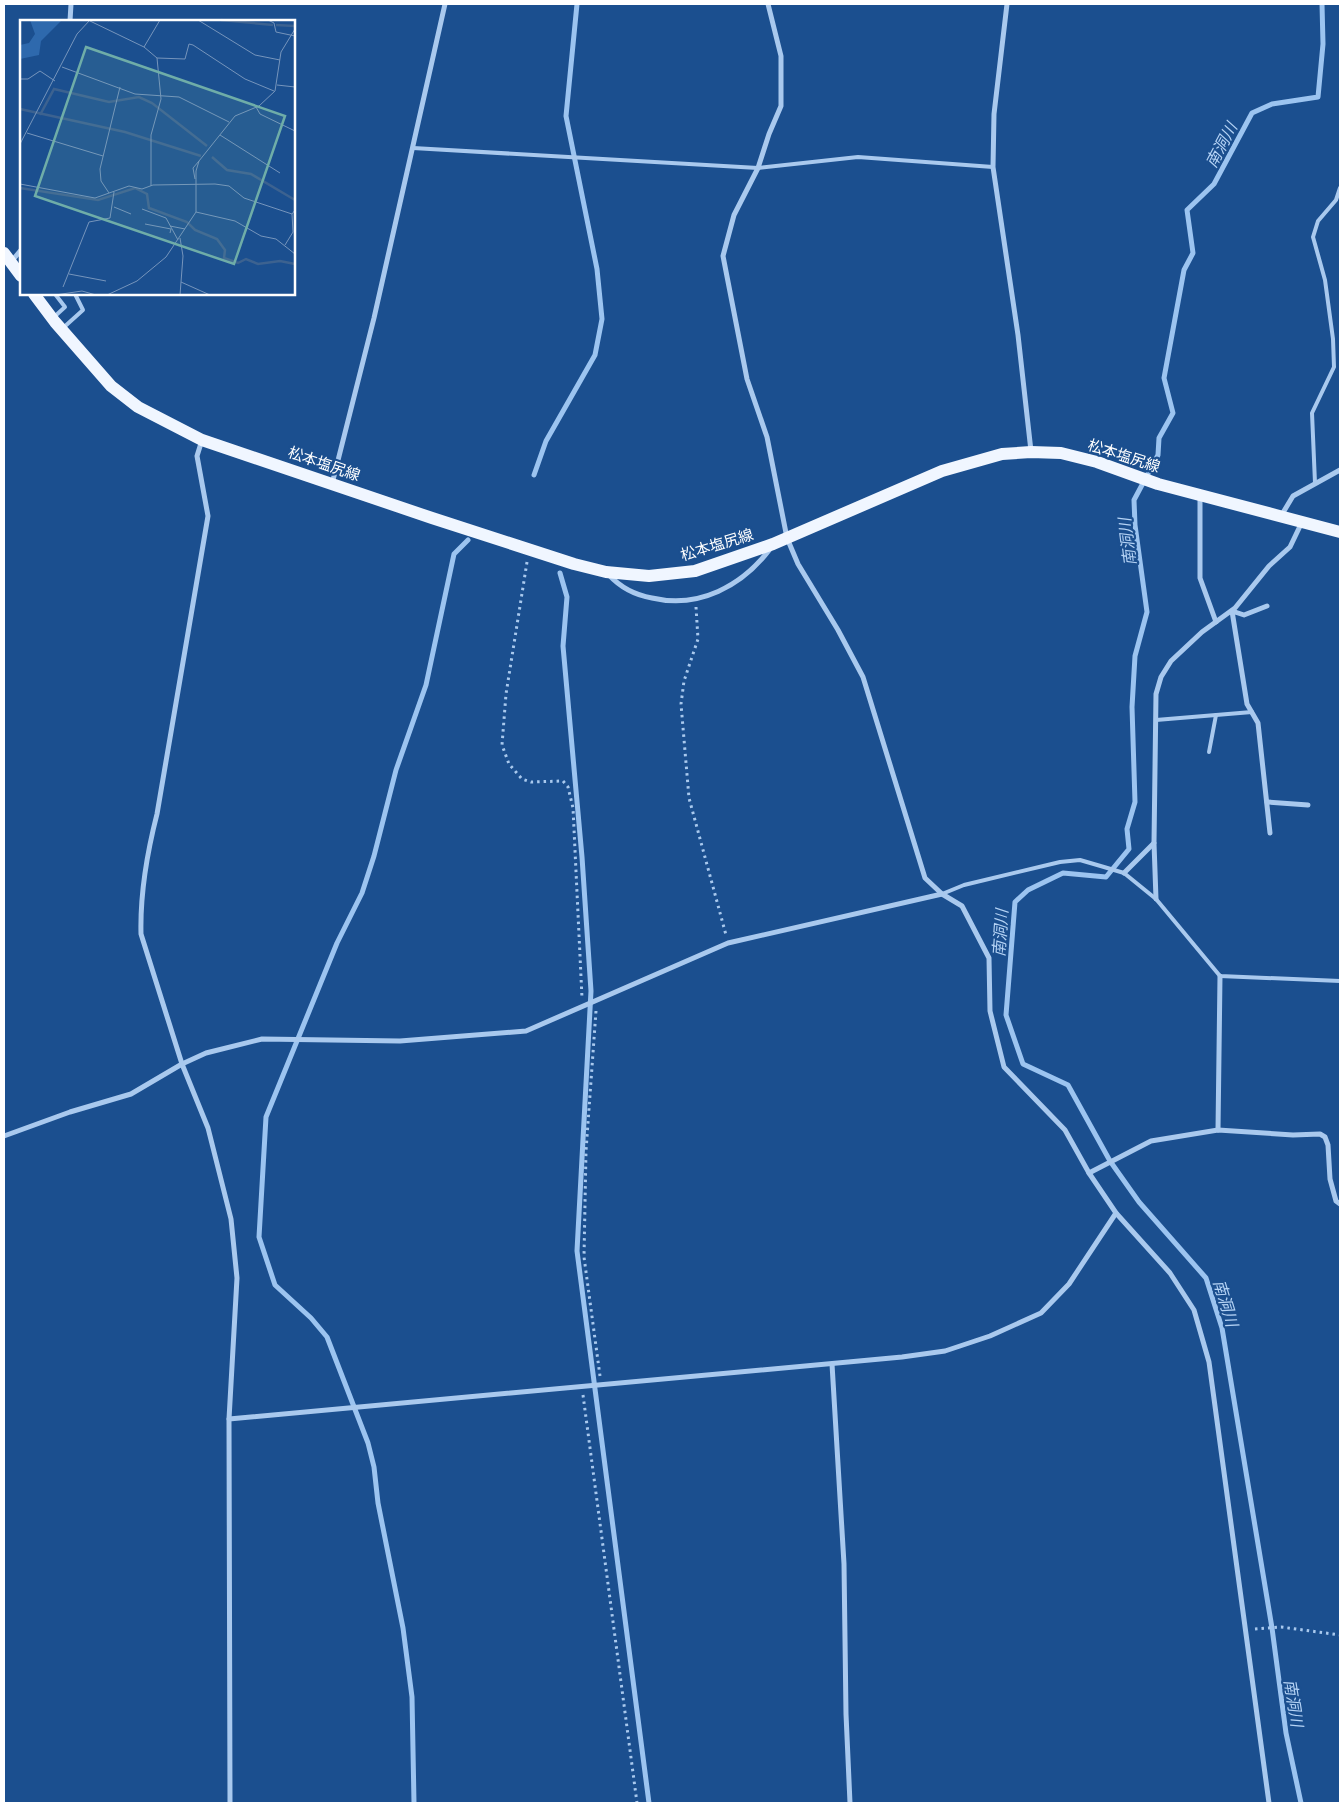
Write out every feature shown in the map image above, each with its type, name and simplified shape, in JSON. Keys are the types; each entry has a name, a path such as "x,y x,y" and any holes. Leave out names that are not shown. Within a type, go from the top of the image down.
{"main road":[{"path":"7,258 20,275"},
{"name":"松本塩尻線","path":"35,295 110,386 138,407 202,440 574,564 606,572 648,576 695,571 773,544 942,471 1002,454 1031,452 1061,453 1097,462 1158,484 1340,532"}],"street":[{"path":"70,20 71,4"},
{"path":"332,484 374,318 445,4"},
{"path":"768,4 781,56 781,106 769,134 758,168 734,215 723,256 747,379 766,437 787,538 798,564 838,630 862,677 925,878 942,894 962,906 989,958 990,1011 1004,1067 1065,1130 1089,1174 1116,1213 1170,1273 1194,1310 1210,1362 1269,1803"},
{"path":"1007,4 994,114 993,167 1018,335 1031,452"},
{"path":"7,258 20,251"},
{"path":"202,440 197,456 208,516 150,845 141,916 142,934 182,1064 208,1128 231,1219 237,1278 229,1419 230,1803"},
{"path":"1281,516 1293,496 1340,470"},
{"path":"1200,495 1200,578 1216,622"},
{"path":"1156,899 1154,843 1156,694 1161,678 1170,661 1232,611 1269,566 1290,547 1303,522"},
{"path":"606,572 625,589 640,596 673,602 695,600 729,586 754,566 773,544"},
{"path":"1232,611 1244,615 1267,606"},
{"path":"1232,611 1247,704 1258,722 1270,834"},
{"path":"1267,802 1308,804"},
{"path":"1124,873 1154,843"},
{"path":"4,1136 70,1112 131,1094 182,1064 206,1053 262,1038 400,1041 526,1031 728,943 942,894"},
{"path":"1218,1130 1220,976"},
{"path":"1089,1174 1151,1141 1218,1130 1293,1135 1314,1134 1325,1137 1328,1145 1332,1190 1336,1201 1340,1204"},
{"path":"229,1419 832,1364 945,1351 990,1336 1041,1313 1069,1284 1116,1213"},
{"path":"832,1364 844,1564 846,1714 850,1803"}],"lane":[{"path":"413,148 758,168 858,157 993,167"},
{"path":"1315,483 1312,413 1334,367 1334,358 1325,280 1313,237 1318,221 1336,200 1340,188"},
{"path":"53,319 65,307 56,295"},
{"path":"61,329 83,310 76,295"},
{"path":"1156,720 1252,712"},
{"path":"1209,752 1216,715"},
{"path":"942,894 964,885 1060,862 1080,860 1124,873 1156,899 1220,976 1340,981"}],"path":[{"path":"530,549 506,694 502,745 509,764 522,779 531,782 564,781 568,787 573,808 582,1006"},
{"path":"695,600 699,628 698,639 684,681 681,704 689,798 728,943"},
{"path":"596,1002 586,1150 584,1257 601,1384"},
{"path":"582,1386 637,1803"},
{"path":"1247,1630 1281,1627 1340,1635"}],"waterway":[{"path":"534,475 546,441 595,355 602,319 597,269 566,116 577,4"},
{"name":"南洞川","path":"1301,1803 1286,1733 1272,1628 1222,1328 1206,1278 1139,1202 1110,1161 1068,1085 1023,1064 1006,1015 1015,902 1028,890 1063,873 1106,877 1129,849 1127,829 1135,802 1132,707 1135,656 1147,612 1135,525 1134,500 1158,455 1159,438 1173,413 1164,378 1184,270 1193,253 1187,210 1214,184 1252,113 1272,104 1318,97 1323,44 1322,4"},
{"path":"414,1803 412,1697 403,1628 368,1443 327,1337 311,1318 275,1285 259,1237 266,1117 337,943 362,893 374,856 396,770 426,685 454,554 468,540"},
{"path":"560,573 567,597 563,646 582,857 591,991 577,1251 649,1803"}]}
